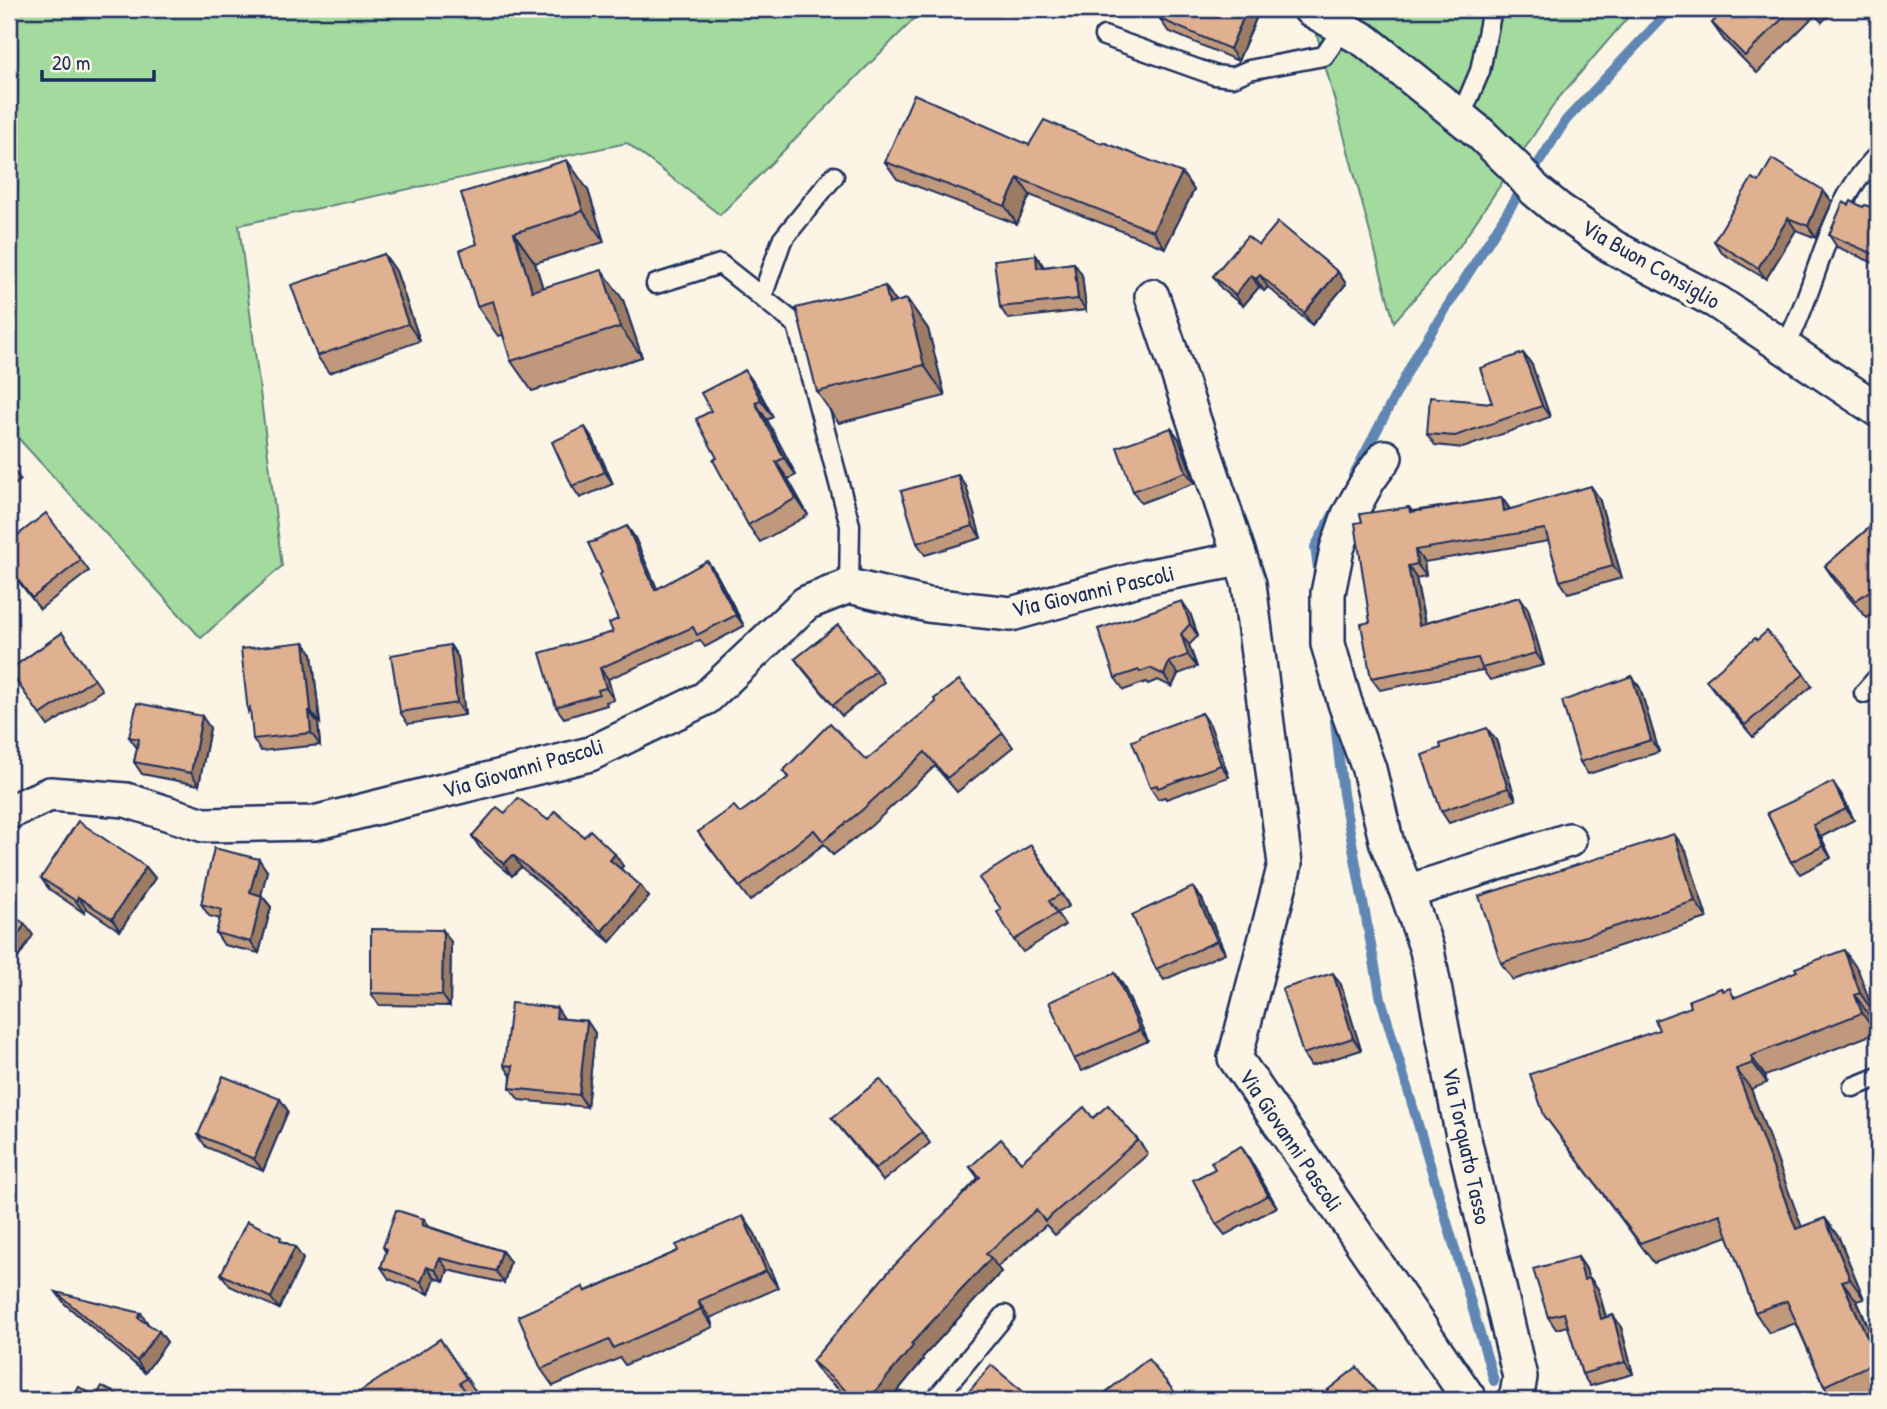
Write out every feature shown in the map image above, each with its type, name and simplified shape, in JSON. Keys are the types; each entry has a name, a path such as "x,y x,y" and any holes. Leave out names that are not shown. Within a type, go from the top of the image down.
{"street":[{"name":"Via Buon Consiglio","path":"1310,9 1340,17 1481,134 1526,179 1613,247 1717,302 1878,410"},
{"name":"Via Giovanni Pascoli","path":"1152,296 1249,584 1285,864 1235,1058 1470,1400"},
{"name":"Via Torquato Tasso","path":"1385,457 1349,514 1337,549 1329,581 1329,650 1347,711 1369,769 1387,844 1427,950 1460,1122 1520,1377 1514,1400"},
{"name":"Via Giovanni Pascoli","path":"9,812 50,794 127,800 204,825 314,823 590,754 706,698 806,603 849,586 928,605 1011,614 1145,577 1240,559"},
{"path":"1407,892 1569,840"}],"lane":[{"path":"1460,118 1480,71 1492,9"},
{"path":"1104,36 1214,75 1233,77 1249,70 1324,56 1335,41 1340,17"},
{"path":"1785,347 1796,327 1843,204 1869,163 1878,155"},
{"path":"762,297 782,240 834,176"},
{"path":"656,284 720,264 797,326 850,525 849,586"},
{"path":"1864,694 1878,677"},
{"path":"1853,1087 1878,1077"},
{"path":"935,1400 1005,1315"}],"green space":[{"path":"9,9 924,9 720,215 627,143 239,225 282,566 201,638 9,428"},
{"path":"1310,9 1635,9 1557,100 1459,247 1394,322"}],"building":[{"path":"1165,9 1247,9 1230,49 1160,19"},
{"path":"1726,9 1792,9 1745,56 1712,23"},
{"path":"914,94 1029,145 1044,120 1182,173 1153,231 1018,178 1005,206 885,162"},
{"path":"1772,159 1823,190 1808,226 1788,218 1758,268 1714,241 1752,178 1759,182"},
{"path":"567,160 583,211 514,233 532,291 602,270 620,327 511,361 493,301 477,306 460,250 477,244 461,193"},
{"path":"1851,201 1878,210 1878,256 1829,235 1843,202 1849,205"},
{"path":"1278,222 1338,272 1304,313 1260,275 1256,279 1251,275 1235,295 1213,276 1247,236 1259,245"},
{"path":"384,254 408,324 317,356 291,285"},
{"path":"1036,255 1037,268 1074,263 1078,299 1000,307 994,260"},
{"path":"885,286 889,304 907,299 924,365 817,392 796,308"},
{"path":"1523,353 1542,406 1455,436 1427,434 1430,397 1492,403 1480,368"},
{"path":"745,370 761,400 755,402 784,458 776,462 796,498 748,525 713,460 717,458 696,419 711,411 701,393"},
{"path":"585,427 605,472 572,486 552,442"},
{"path":"1171,428 1186,472 1133,491 1117,447"},
{"path":"958,475 973,526 917,543 901,491"},
{"path":"1591,486 1613,566 1560,581 1545,529 1415,550 1417,564 1408,566 1419,625 1520,597 1536,653 1482,668 1478,658 1371,678 1361,624 1370,622 1355,523 1362,522 1360,514 1409,507 1410,512 1502,498 1504,511"},
{"path":"46,513 81,560 32,598 9,568 9,542"},
{"path":"1878,520 1878,585 1855,601 1825,566"},
{"path":"627,526 655,590 707,561 736,615 697,635 693,627 600,668 606,688 598,690 599,694 556,707 540,653 613,632 609,623 618,619 588,543"},
{"path":"1182,601 1190,624 1181,634 1188,655 1169,662 1164,675 1150,668 1115,678 1098,629"},
{"path":"838,625 876,671 833,705 795,659"},
{"path":"1767,631 1804,674 1745,725 1706,680"},
{"path":"62,633 94,679 40,715 9,670"},
{"path":"304,642 311,733 253,739 241,649"},
{"path":"450,645 457,703 400,712 391,655"},
{"path":"1632,676 1651,740 1580,762 1562,701"},
{"path":"959,680 1003,733 947,778 925,752 861,811 823,841 814,830 740,887 698,832 734,806 740,813 789,777 783,771 830,723 866,760"},
{"path":"137,703 202,716 191,773 134,762 139,739 129,737"},
{"path":"1202,713 1221,765 1158,788 1157,785 1150,787 1132,741"},
{"path":"1487,728 1508,788 1441,811 1422,755 1441,748 1440,744"},
{"path":"1833,782 1846,809 1813,825 1823,846 1791,862 1767,813"},
{"path":"518,798 548,820 555,811 584,837 590,830 615,854 610,860 640,885 602,931 513,855 504,864 472,836 497,807 505,813"},
{"path":"78,821 146,867 112,919 78,897 76,901 41,878"},
{"path":"1674,834 1695,901 1501,963 1479,896"},
{"path":"1031,845 1061,894 1049,901 1057,913 1014,940 997,912 1001,909 979,878"},
{"path":"214,848 259,859 250,892 262,896 251,942 216,933 222,910 201,904"},
{"path":"1193,887 1217,941 1156,969 1132,915"},
{"path":"9,913 25,924 9,948"},
{"path":"371,929 443,930 442,995 371,993"},
{"path":"1844,950 1860,993 1855,995 1862,1013 1751,1056 1753,1063 1736,1069 1796,1229 1825,1218 1850,1279 1842,1281 1878,1361 1824,1386 1787,1301 1755,1312 1720,1214 1640,1243 1544,1115 1530,1074 1659,1030 1655,1020 1691,1007 1689,1000 1721,988 1723,991 1730,988 1734,998 1797,971 1795,968"},
{"path":"1115,973 1140,1030 1074,1059 1049,1002"},
{"path":"1333,973 1353,1038 1303,1054 1282,989"},
{"path":"511,1003 557,1008 556,1018 587,1021 579,1095 510,1088 513,1066 504,1065"},
{"path":"223,1076 280,1099 254,1159 198,1135"},
{"path":"880,1079 922,1132 875,1169 832,1118"},
{"path":"1108,1105 1138,1140 1045,1221 1036,1210 986,1254 991,1258 911,1344 913,1346 868,1400 857,1400 812,1361 889,1271 980,1177 970,1167 1001,1139 1021,1162 1084,1107 1093,1118"},
{"path":"1241,1146 1268,1195 1216,1224 1193,1180 1215,1169 1211,1162"},
{"path":"396,1210 424,1219 422,1225 502,1251 496,1271 439,1258 435,1270 427,1267 421,1282 381,1267 387,1249 383,1247"},
{"path":"743,1216 766,1271 698,1301 701,1309 613,1348 609,1340 541,1369 518,1316 583,1287 585,1292 678,1251 676,1245"},
{"path":"247,1221 281,1237 280,1240 295,1247 271,1298 221,1274"},
{"path":"1578,1257 1584,1280 1590,1278 1601,1319 1613,1315 1625,1362 1582,1374 1564,1313 1548,1317 1533,1269"},
{"path":"56,1292 141,1313 138,1318 159,1331 137,1361"},
{"path":"440,1339 466,1378 460,1383 468,1396 461,1400 354,1400 352,1397"},
{"path":"1148,1359 1177,1395 1170,1400 1104,1400 1101,1396"},
{"path":"991,1365 1026,1394 1021,1400 962,1400"},
{"path":"1357,1367 1383,1400 1315,1400"},
{"path":"102,1386 127,1400 72,1400 79,1387 96,1397"}],"waterway":[{"path":"1353,476 1417,354 1566,120 1671,9"},
{"path":"1319,575 1315,547 1336,509"},
{"path":"1334,713 1343,794 1381,999 1494,1381"}]}
